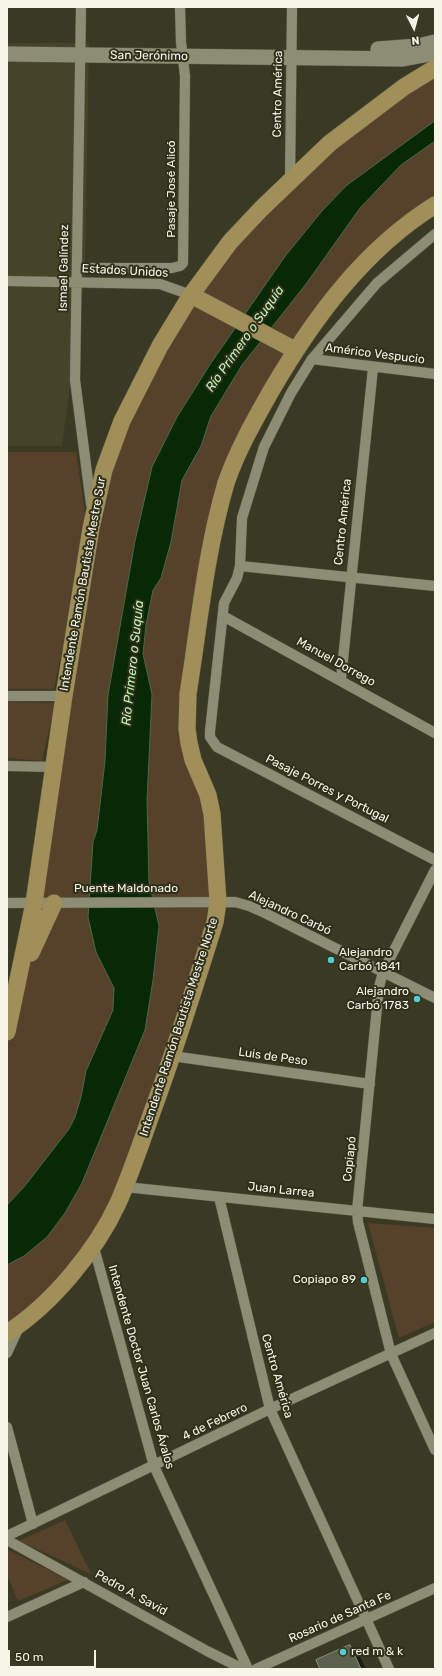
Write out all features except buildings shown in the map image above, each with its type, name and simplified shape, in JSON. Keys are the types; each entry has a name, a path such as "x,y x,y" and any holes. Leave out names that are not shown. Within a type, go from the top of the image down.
{"main road":[{"name":"San Jerónimo","path":"291,56 400,48 435,42"},
{"name":"San Jerónimo","path":"7,54 291,56 403,59 435,53"},
{"name":"Intendente Ramón Bautista Mestre Sur","path":"7,1032 34,903 64,696 91,528 104,470 122,421 160,346 197,298 230,242 261,209 330,143 404,87 435,68"},
{"name":"Intendente Ramón Bautista Mestre Norte","path":"13,1329 38,1310 63,1286 110,1219 124,1188 172,1056 215,922 218,902 212,814 208,795 193,760 189,743 187,729 188,694 212,545 227,483 242,443 295,350 338,291 360,266 388,240 435,205"},
{"path":"197,298 295,350"},
{"path":"18,982 62,903"}],"street":[{"name":"Ismael Galíndez","path":"81,7 76,391 91,493 91,528"},
{"name":"Pasaje José Alicó","path":"77,268 172,268 180,266 185,258 185,76 182,56 180,7"},
{"name":"Centro América","path":"290,182 292,7"},
{"path":"223,616 224,603 237,578 240,566 242,518 264,447 291,393 312,359 377,283 435,234"},
{"name":"Estados Unidos","path":"7,281 160,284 197,298"},
{"name":"Américo Vespucio","path":"312,359 373,368 435,374"},
{"name":"Centro América","path":"341,680 350,577 373,368"},
{"path":"240,566 435,586"},
{"name":"Manuel Dorrego","path":"223,616 435,733"},
{"name":"Pasaje Porres y Portugal","path":"223,616 210,737 217,747 435,860"},
{"path":"7,696 64,696"},
{"path":"7,766 54,767"},
{"name":"Copiapó","path":"435,870 383,972 379,987 358,1211 358,1222 391,1354 435,1450"},
{"name":"Puente Maldonado","path":"7,903 218,902"},
{"name":"Alejandro Carbó","path":"218,902 235,902 249,906 435,998"},
{"name":"Luis de Peso","path":"172,1056 370,1084"},
{"name":"Juan Larrea","path":"124,1188 435,1220"},
{"name":"Centro América","path":"219,1197 270,1409 389,1669"},
{"name":"Intendente Doctor Juan Carlos Ávalos","path":"93,1244 154,1466 248,1669"},
{"path":"7,1353 13,1329"},
{"name":"4 de Febrero","path":"7,1536 270,1409 435,1333"},
{"path":"7,1427 33,1524"},
{"name":"Pedro A. Savid","path":"7,1540 243,1669"},
{"path":"7,1617 84,1582"},
{"name":"Rosario de Santa Fe","path":"256,1669 435,1588"}],"shaded area":[{"path":"7,43 89,43 85,274 62,446 7,446"},
{"path":"435,68 435,121 346,186 322,211 286,255 211,363 177,417 152,467 135,541 108,695 105,760 97,830 93,842 88,917 96,952 114,988 113,1010 86,1071 82,1097 69,1129 24,1187 7,1205 7,1032 91,528 143,378 261,209"},
{"path":"435,141 435,205 338,291 232,466 187,713 208,795 218,902 102,1231 7,1333 7,1265 24,1256 65,1213 82,1183 145,1030 153,980 159,926 149,882 147,800 152,694 143,654 146,625 153,590 161,578 171,542 182,480 201,446 211,416 242,365 306,284 360,208 401,165"},
{"path":"7,452 76,452 87,528 54,689 7,689"},
{"path":"7,702 55,703 42,761 7,758"},
{"path":"368,1223 435,1228 435,1322 399,1338"},
{"path":"65,1520 91,1574 19,1541"},
{"path":"7,1549 68,1580 18,1601 7,1575"}],"water":[{"name":"Río Primero o Suquía","path":"435,121 435,141 401,165 360,208 306,284 242,365 211,416 201,446 182,480 171,542 161,578 153,590 146,625 143,654 152,694 147,800 149,882 159,926 153,980 145,1030 82,1183 65,1213 47,1237 24,1256 7,1265 7,1205 24,1187 69,1129 75,1117 81,1097 86,1071 113,1010 114,988 96,952 88,917 93,842 97,830 105,761 108,695 135,541 152,467 177,417 211,363 286,255 322,211 346,186"}],"place":[{"name":"Alejandro Carbó 1841","path":"331,960"},
{"name":"Alejandro Carbó 1783","path":"417,999"},
{"name":"Copiapo 89","path":"364,1280"},
{"name":"red m & k","path":"343,1652"}]}
